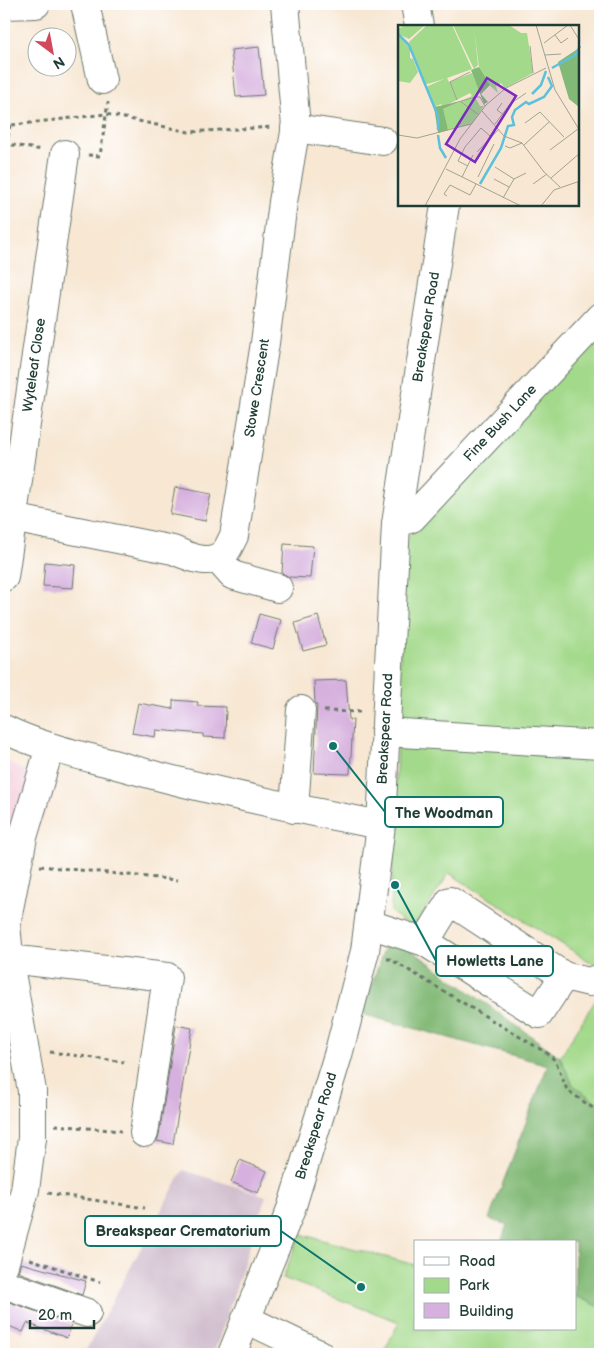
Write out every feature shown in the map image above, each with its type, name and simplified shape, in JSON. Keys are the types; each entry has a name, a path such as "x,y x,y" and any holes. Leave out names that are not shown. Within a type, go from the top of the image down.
{"street":[{"path":"4,5 36,4"},
{"path":"85,4 102,80"},
{"name":"Stowe Crescent","path":"218,558 226,551 234,536 265,343 283,202 295,128 286,4"},
{"path":"415,4 419,25"},
{"path":"295,128 383,141"},
{"name":"Wyteleaf Close","path":"4,577 65,154"},
{"name":"Breakspear Road","path":"232,1354 291,1209 338,1055 365,951 381,825 396,524 444,206"},
{"name":"Fine Bush Lane","path":"396,524 412,518 600,317"},
{"path":"12,518 173,550 198,560 218,558 232,575 278,588"},
{"path":"294,809 301,710"},
{"path":"386,723 600,745"},
{"path":"4,729 50,747 146,774 294,809 381,825"},
{"path":"6,1259 25,1190 32,1138 32,1091 6,924 17,863 13,838 50,747"},
{"path":"425,942 450,901 564,976 590,982 600,978"},
{"path":"369,924 425,942 539,1014 564,976"},
{"path":"10,959 167,977 144,1133"},
{"path":"4,1284 87,1313"},
{"path":"246,1319 319,1354"}],"path":[{"path":"10,125 7,144 65,154 100,156 106,114"},
{"path":"4,126 106,114 189,132 264,126 295,128"},
{"path":"301,710 386,723"},
{"path":"17,863 177,880"},
{"path":"365,951 390,959 550,1055 556,1062 567,1090 600,1113"},
{"path":"25,1049 124,1062"},
{"path":"32,1124 144,1133"},
{"path":"25,1190 145,1208"},
{"path":"6,1259 100,1282"}],"shaded area":[{"path":"4,760 57,787 36,833 4,837"},
{"path":"183,1170 266,1196 218,1342 212,1354 84,1354"}],"green space":[{"path":"600,332 600,968 449,873 413,929 391,912 404,541"},
{"path":"386,943 407,947 560,1057 573,1085 600,1105 600,1307 576,1296 576,1240 502,1240 507,1225 489,1219 548,1065 362,1014"},
{"path":"600,993 600,1105 572,1085 560,1057"},
{"path":"300,1234 414,1265 414,1330 576,1330 576,1296 600,1307 600,1354 383,1354 399,1322 283,1278"}],"building":[{"path":"259,47 264,95 236,97 231,50"},
{"path":"175,487 211,494 205,521 170,514"},
{"path":"284,544 313,546 310,578 289,577 282,573"},
{"path":"45,562 75,565 73,588 43,586"},
{"path":"259,614 281,620 273,649 251,643"},
{"path":"318,616 326,645 303,651 295,623"},
{"path":"346,680 349,720 353,720 350,774 314,773 317,706 315,703 314,681"},
{"path":"173,700 198,702 197,706 226,707 225,738 203,737 203,734 156,730 155,737 132,733 138,703 173,709"},
{"path":"176,1025 192,1028 173,1144 157,1141"},
{"path":"240,1160 267,1171 258,1193 231,1182"},
{"path":"21,1263 86,1281 82,1295 18,1272"},
{"path":"9,1302 72,1324 67,1338 27,1323 23,1332 4,1324 4,1314"}],"place":[{"name":"The Woodman","path":"333,746"},
{"name":"Howletts Lane","path":"395,885"},
{"name":"Breakspear Crematorium","path":"361,1287"}]}
